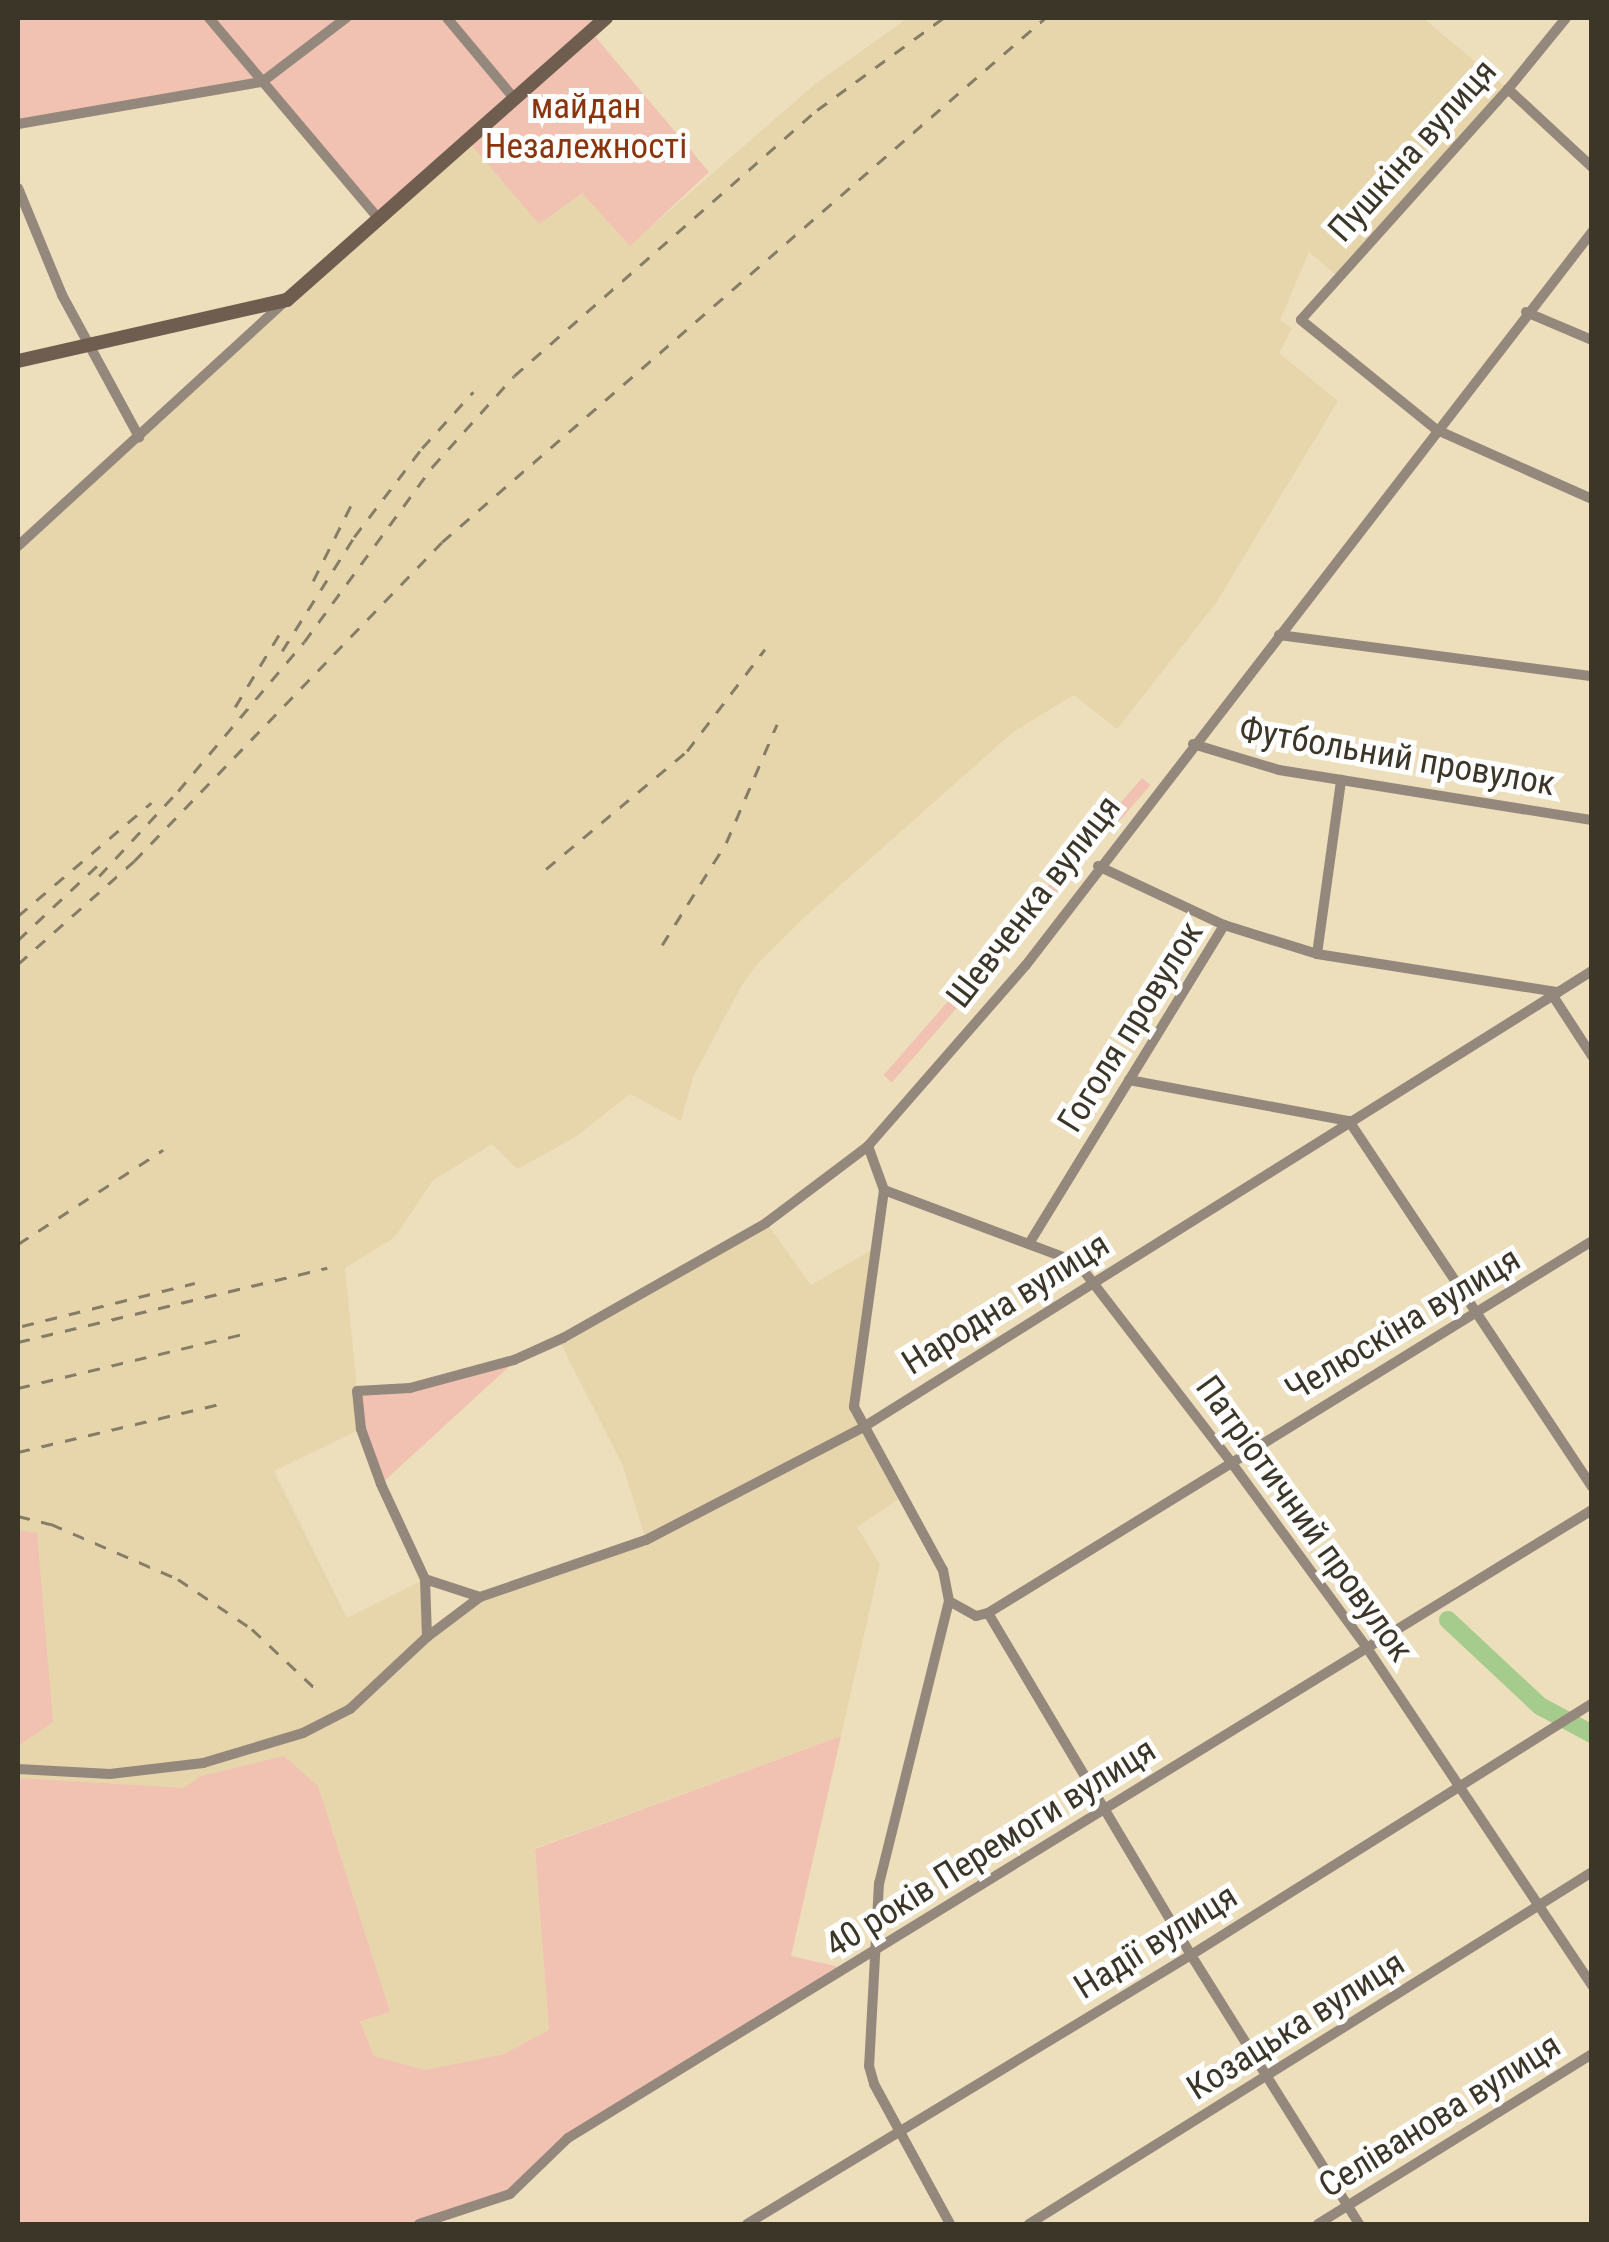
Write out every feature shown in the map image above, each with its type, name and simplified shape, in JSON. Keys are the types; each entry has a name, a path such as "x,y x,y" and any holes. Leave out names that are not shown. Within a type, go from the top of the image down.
{"main road":[{"path":"18,360 287,300 606,18"}],"street":[{"path":"210,18 378,218"},
{"path":"18,124 262,82 346,18"},
{"path":"447,18 513,97"},
{"name":"Пушкіна вулиця","path":"1437,430 1301,320 1566,18"},
{"path":"1508,88 1592,167"},
{"path":"18,188 86,344 138,437"},
{"name":"Шевченка вулиця","path":"425,1579 361,1428 357,1391 410,1388 514,1360 563,1338 766,1223 868,1146 1026,965 1098,866 1592,232"},
{"path":"18,546 287,300"},
{"path":"1526,312 1592,340"},
{"path":"1437,430 1590,495"},
{"path":"1279,635 1592,676"},
{"name":"Футбольний провулок","path":"1193,744 1279,770 1592,820"},
{"path":"1318,954 1341,780"},
{"path":"1098,866 1224,925"},
{"name":"Гоголя провулок","path":"1030,1242 1224,925 1318,954 1556,994"},
{"name":"Народна вулиця","path":"18,1769 110,1774 185,1765 302,1733 350,1709 427,1636 480,1598 646,1540 862,1428 1592,971"},
{"path":"1556,994 1592,1056"},
{"path":"1129,1080 1349,1121 1592,1487"},
{"path":"868,1146 884,1190 854,1407 862,1428 905,1495 943,1570 950,1601 879,1884 869,2066 874,2084 950,2224"},
{"name":"Патріотичний провулок","path":"884,1190 1077,1262 1232,1462 1367,1648 1592,1986"},
{"name":"Челюскіна вулиця","path":"988,1613 1592,1241"},
{"name":"40 років Перемоги вулиця","path":"419,2224 510,2194 568,2138 1592,1510"},
{"path":"427,1636 425,1579 480,1598"},
{"path":"950,1601 976,1616 988,1613 1191,1955 1360,2224"},
{"name":"Надії вулиця","path":"747,2224 1191,1955 1592,1703"},
{"name":"Козацька вулиця","path":"1030,2224 1269,2078 1592,1872"},
{"name":"Селіванова вулиця","path":"1318,2224 1592,2054"}],"shaded area":[{"path":"908,18 1423,18 1508,89 1337,276 1309,252 1280,320 1292,328 1279,353 1338,401 1216,603 1117,729 1074,695 1013,732 808,914 758,963 742,985 693,1077 681,1121 630,1094 574,1138 517,1169 492,1144 433,1180 395,1237 345,1268 361,1429 274,1471 347,1618 425,1579 427,1635 480,1597 646,1540 623,1466 560,1342 768,1225 811,1285 877,1247 854,1407 905,1495 857,1527 880,1564 841,1736 535,1848 549,2030 504,2054 425,2070 374,2056 275,1806 18,1807 18,546 470,143 581,192 630,245 814,85"}],"green space":[{"path":"18,18 599,18 376,215 262,82 18,124"},
{"name":"майдан Незалежності","path":"593,34 709,172 630,246 582,193 539,224 470,143"},
{"path":"1142,778 1150,785 892,1083 884,1075"},
{"path":"512,1364 381,1484 361,1429 357,1391 410,1388"},
{"path":"18,1530 37,1533 53,1722 18,1746"},
{"path":"841,1736 791,1956 848,1969 568,2138 523,2186 419,2224 18,2224 18,1778 184,1788 201,1776 284,1756 318,1786 390,2012 360,2021 374,2056 425,2070 504,2054 549,2030 535,1849"}],"waterway":[{"path":"1448,1620 1540,1706 1592,1734"}],"railway":[{"path":"99,876 178,791 304,642 432,467 514,376 817,110 943,18"},
{"path":"18,964 134,861 442,542 1045,18"},
{"path":"282,651 354,537 422,448 473,392"},
{"path":"313,581 355,497"},
{"path":"235,707 280,633"},
{"path":"546,869 687,751 765,649"},
{"path":"662,945 726,843 777,724"},
{"path":"18,916 151,803"},
{"path":"18,940 101,862"},
{"path":"18,1244 163,1150"},
{"path":"18,1342 327,1268"},
{"path":"22,1326 195,1283"},
{"path":"18,1388 247,1333"},
{"path":"18,1452 216,1405"},
{"path":"18,1516 51,1524 178,1579 252,1629 317,1690"}]}
